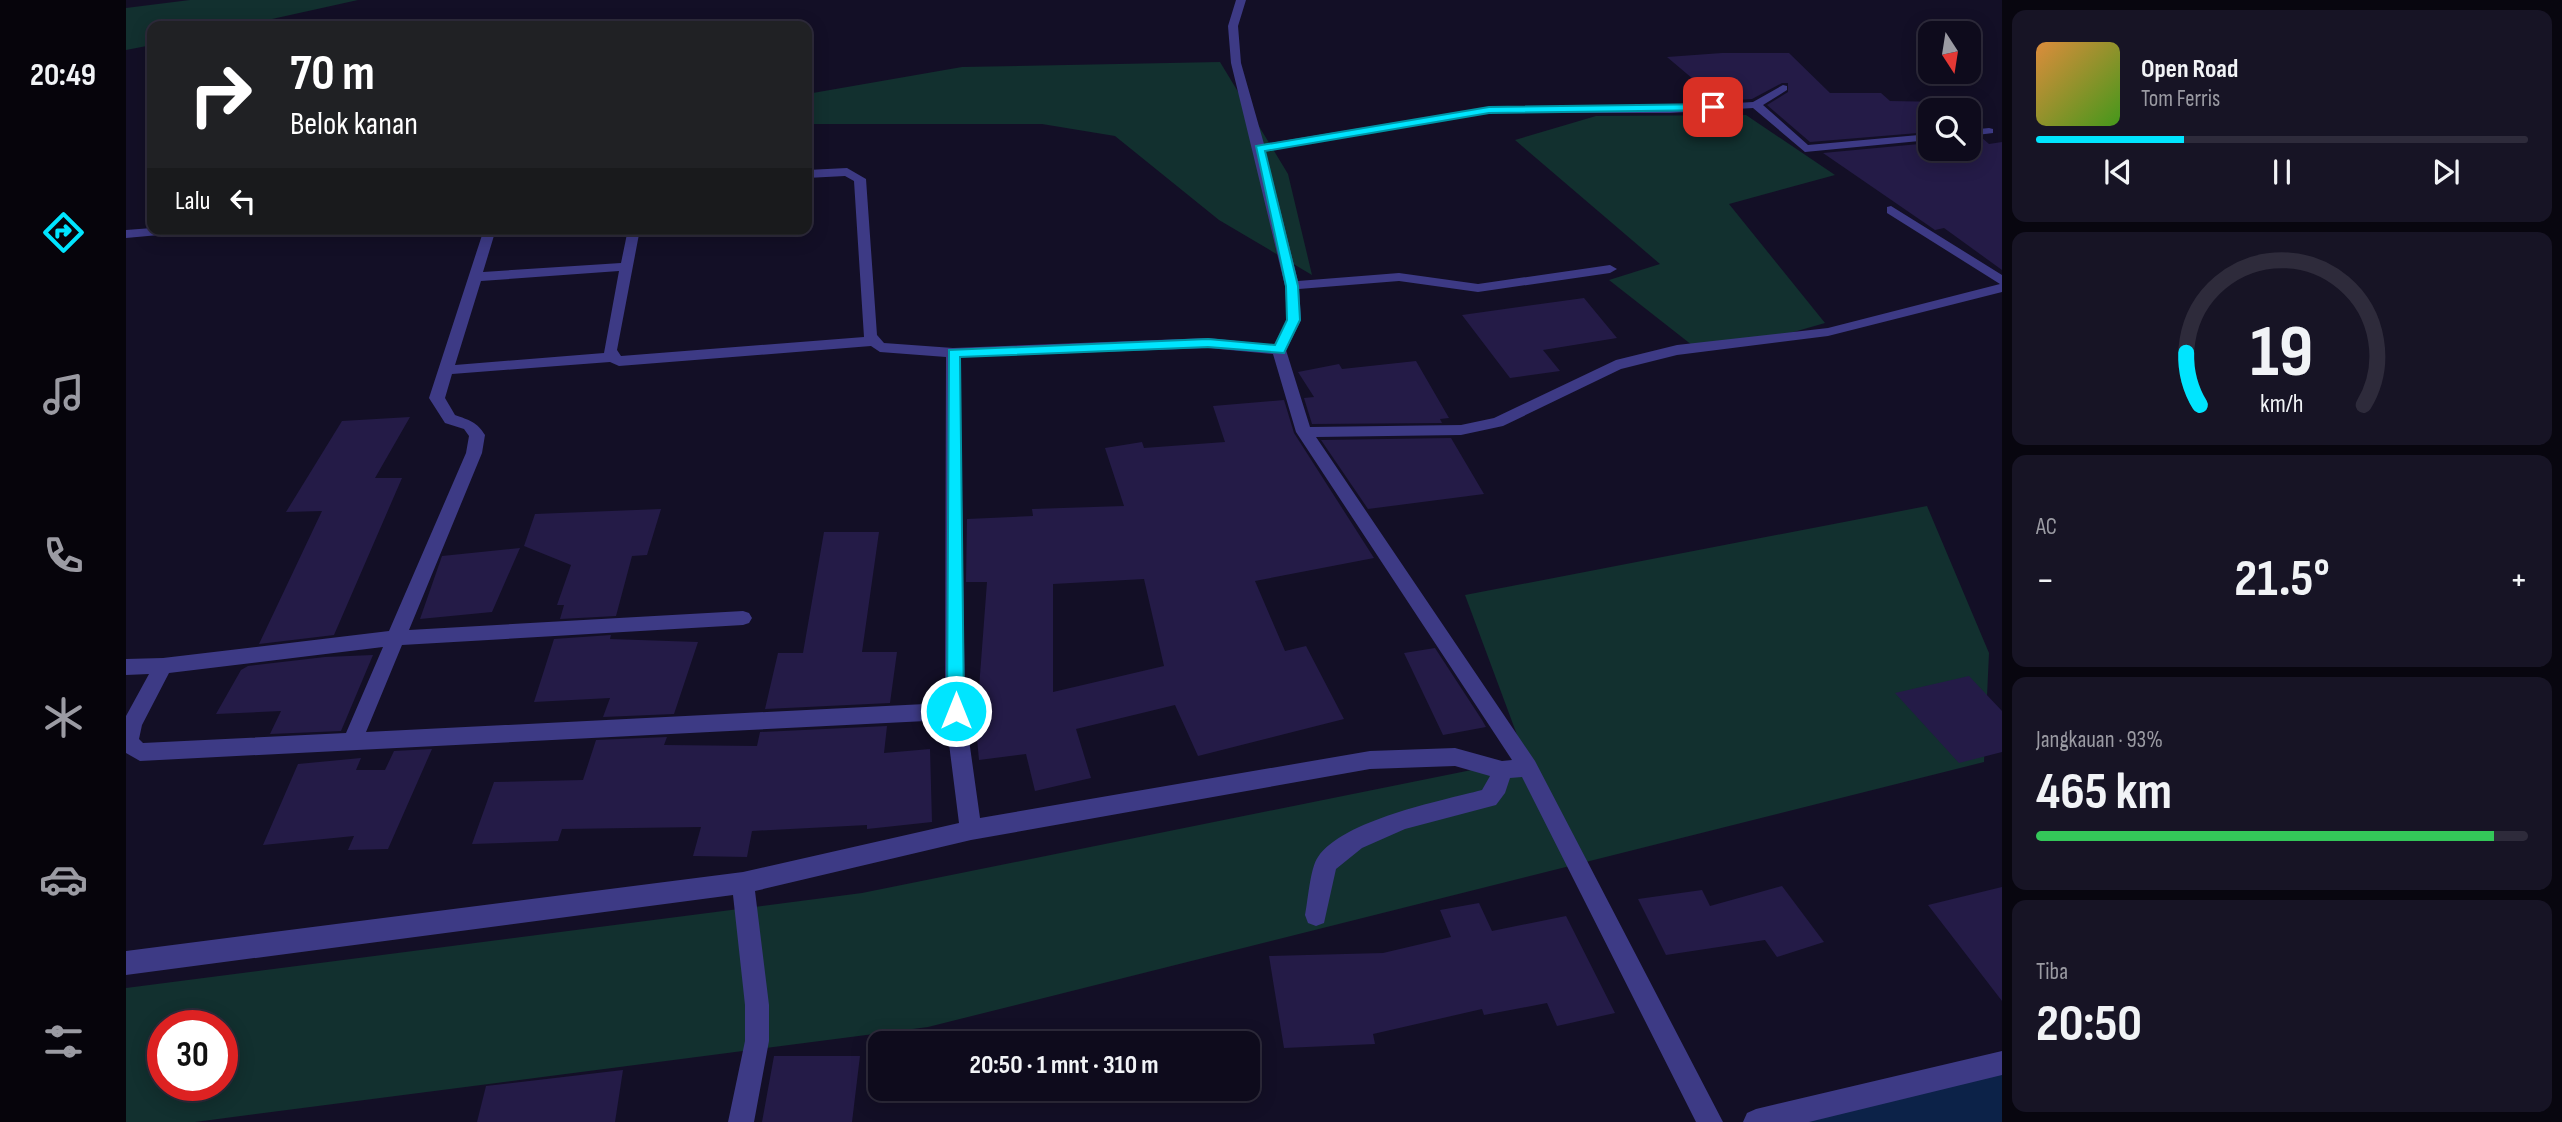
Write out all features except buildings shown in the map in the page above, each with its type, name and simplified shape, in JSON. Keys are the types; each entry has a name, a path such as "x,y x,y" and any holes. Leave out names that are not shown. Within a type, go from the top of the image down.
{"street":[{"path":"1241,0 1233,26 1236,63 1292,286 1294,320 1279,350 1304,432 1528,767 1710,1122"},
{"path":"1259,148 1489,110 1670,110 1756,105 1783,88"},
{"path":"1756,105 1805,149 1918,138"},
{"path":"1981,132 1989,131"},
{"path":"812,174 847,172 860,179 873,341 880,347 953,353 1208,343 1279,350"},
{"path":"1891,210 2002,281"},
{"path":"126,234 147,232"},
{"path":"352,742 474,453 477,435 469,425 450,419 437,398 488,235"},
{"path":"612,357 610,350 633,235"},
{"path":"475,277 628,266"},
{"path":"1292,286 1399,277 1478,288 1611,269"},
{"path":"1304,432 1461,430 1498,422 1616,365 1676,350 1828,332 2002,288"},
{"path":"446,370 612,357 620,361 873,341"},
{"path":"953,353 956,711 971,830"},
{"path":"126,667 163,667 397,638 743,618"},
{"path":"163,667 132,724 128,743 140,752 956,711"},
{"path":"126,963 743,883 971,830 1370,760 1455,757 1502,770 1528,767"},
{"path":"1316,915 1326,863 1354,841 1403,820 1489,798 1498,786 1502,770"},
{"path":"741,1122 757,1041 758,1005 743,883"},
{"path":"1756,1122 2002,1063"}],"green space":[{"path":"190,0 358,0 264,21 147,21 147,46 126,50 126,8"},
{"path":"1220,62 1288,174 1312,275 1219,220 1115,136 1042,124 812,124 812,93 962,67"},
{"path":"1746,115 1835,175 1729,204 1825,323 1769,339 1697,349 1609,280 1660,264 1515,140 1596,116"},
{"path":"1927,506 1989,653 1984,762 928,1027 868,1031 868,1035 195,1122 126,1122 126,988 862,893 1526,759 1465,595"}],"water":[{"path":"2002,1063 2002,1122 1756,1122"}],"route":[{"path":"956,711 953,353 1208,343 1279,350 1294,320 1292,286 1259,148 1489,110 1670,110 1713,107"}]}
